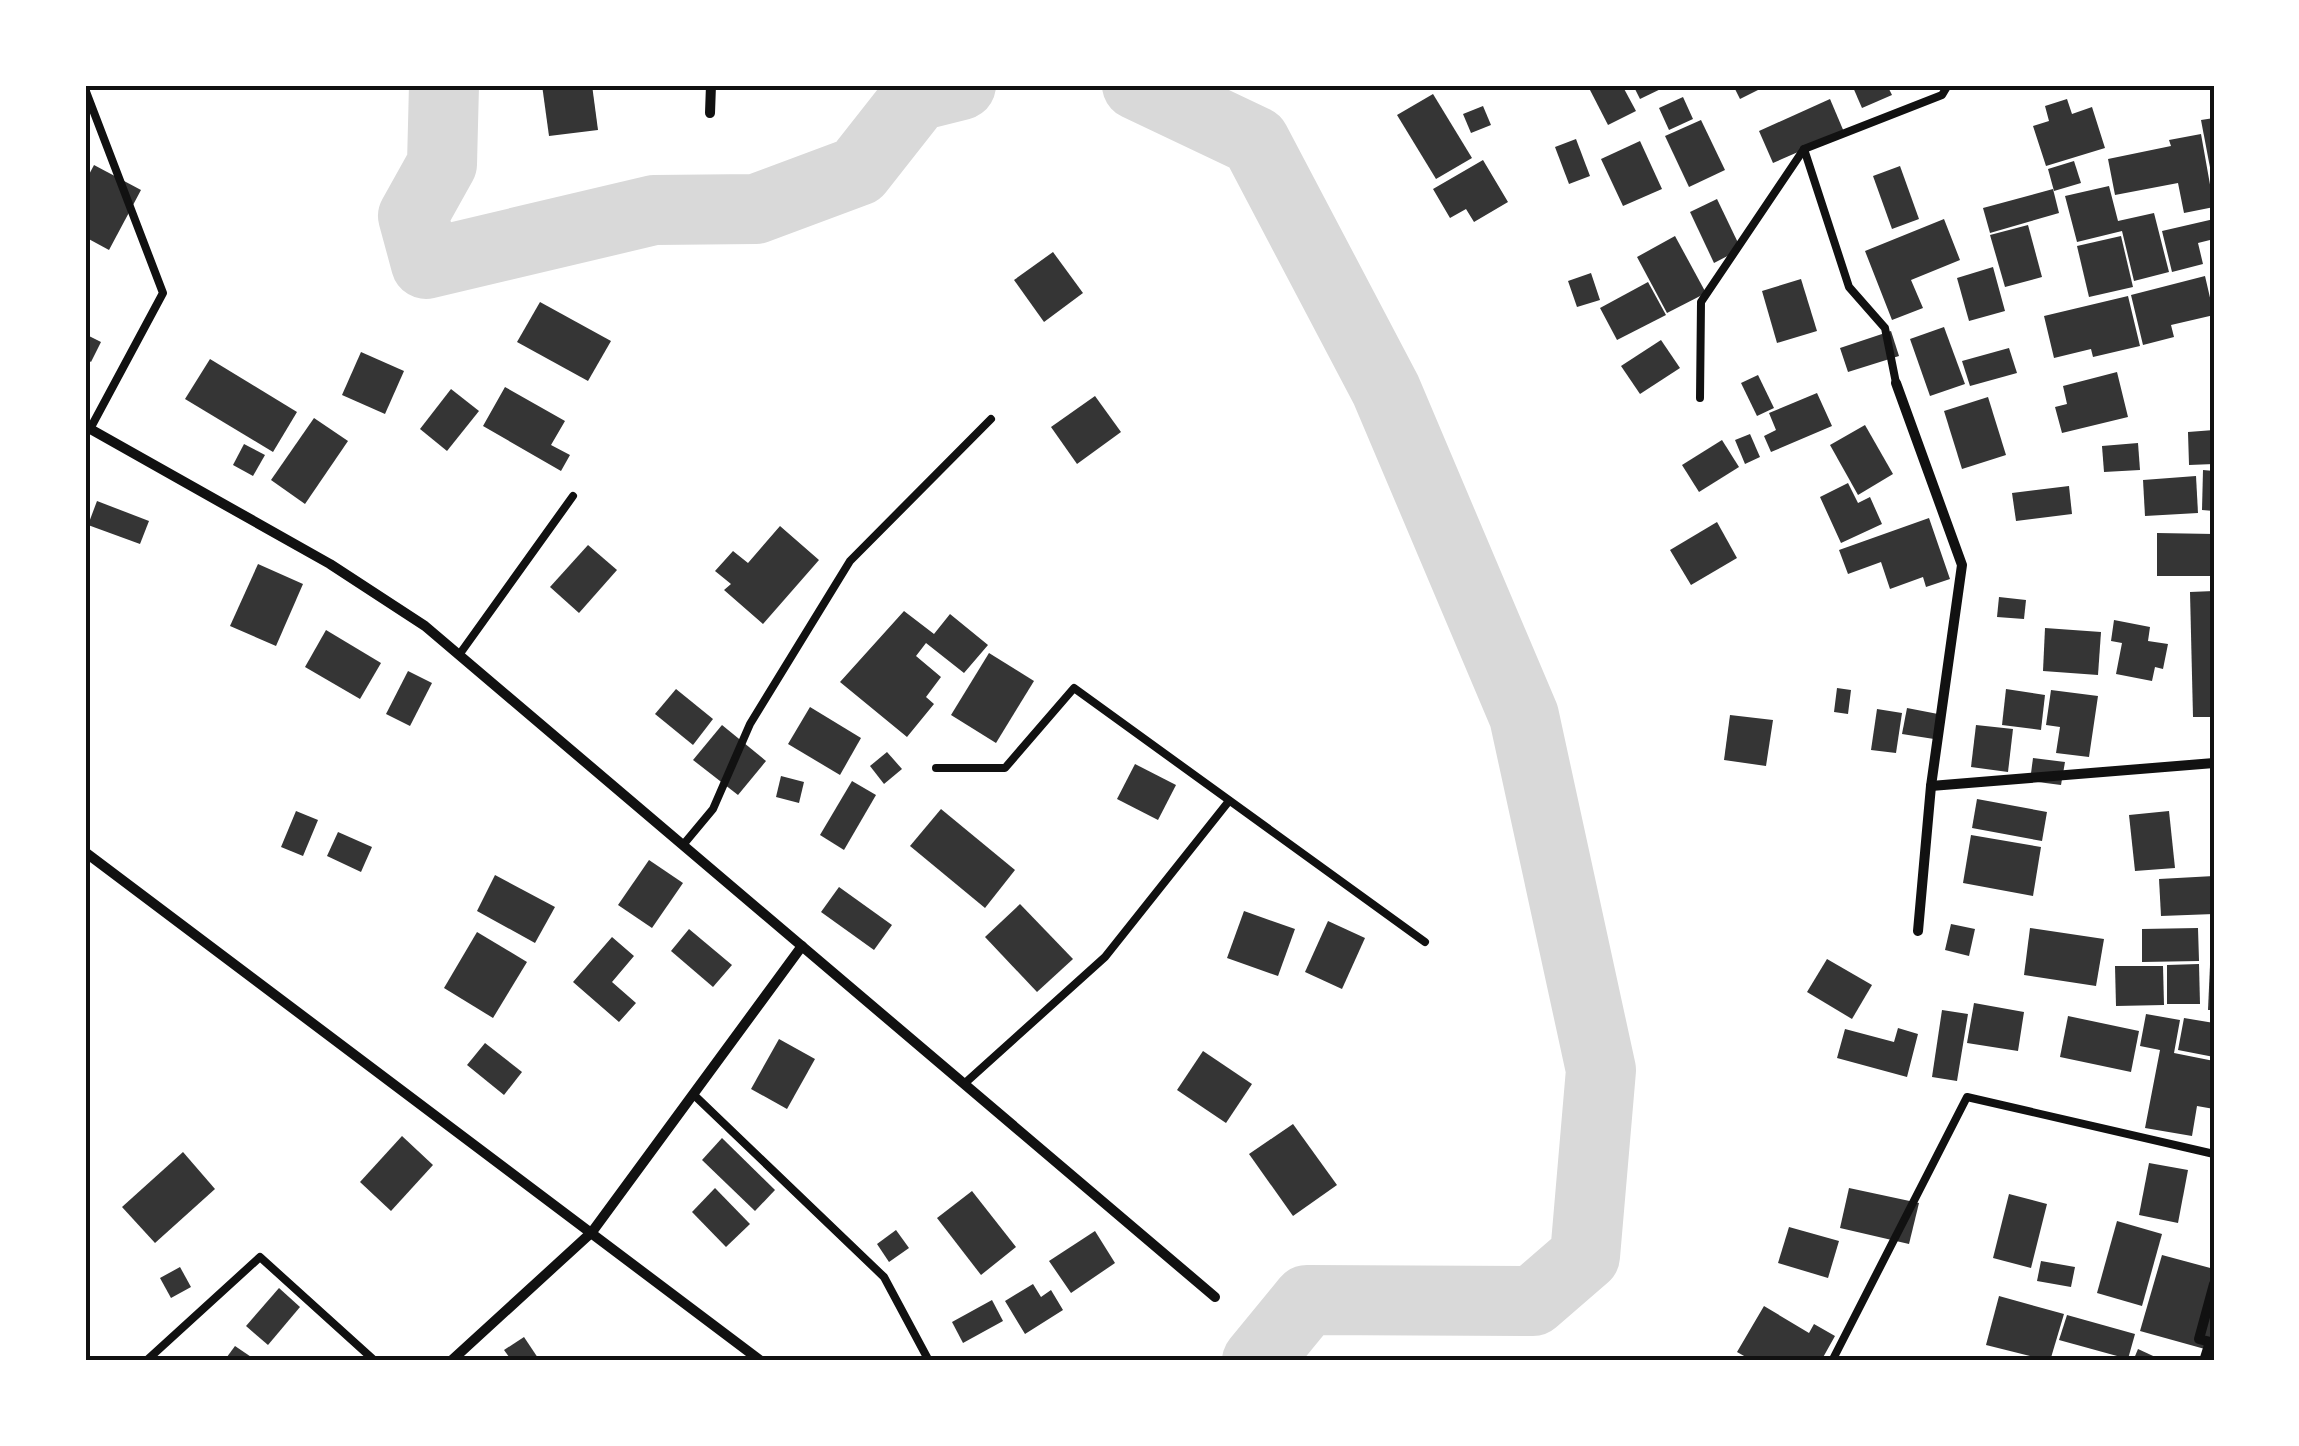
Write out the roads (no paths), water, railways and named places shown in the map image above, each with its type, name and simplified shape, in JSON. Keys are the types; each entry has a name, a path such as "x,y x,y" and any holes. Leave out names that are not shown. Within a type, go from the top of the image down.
{"street":[{"path":"710,113 711,85"},
{"path":"1896,383 1962,565 1932,786 1918,931"},
{"path":"87,428 330,564 425,626 1215,1297"},
{"path":"1932,786 2214,763"},
{"path":"85,852 761,1361"},
{"path":"452,1361 592,1232 802,946"},
{"path":"2204,1361 2212,1343 2199,1338 2214,1284"}],"lane":[{"path":"1700,398 1701,302 1804,149 1942,94 1948,85"},
{"path":"85,89 163,294 87,428"},
{"path":"1804,149 1849,287 1885,328 1896,383"},
{"path":"683,844 713,809 750,724 850,560 991,419"},
{"path":"459,655 574,496"},
{"path":"936,768 1005,768 1074,688 1425,942"},
{"path":"964,1084 1105,957 1229,800"},
{"path":"693,1094 884,1276 930,1361"},
{"path":"1832,1361 1966,1097 2214,1154"},
{"path":"146,1361 260,1257 375,1361"}],"waterway":[{"path":"444,85 442,164 413,216 426,264 654,210 756,209 858,171 917,96 961,85"},
{"path":"1137,85 1255,141 1386,390 1524,716 1601,1070 1585,1256 1533,1301 1307,1300 1257,1361"}]}
